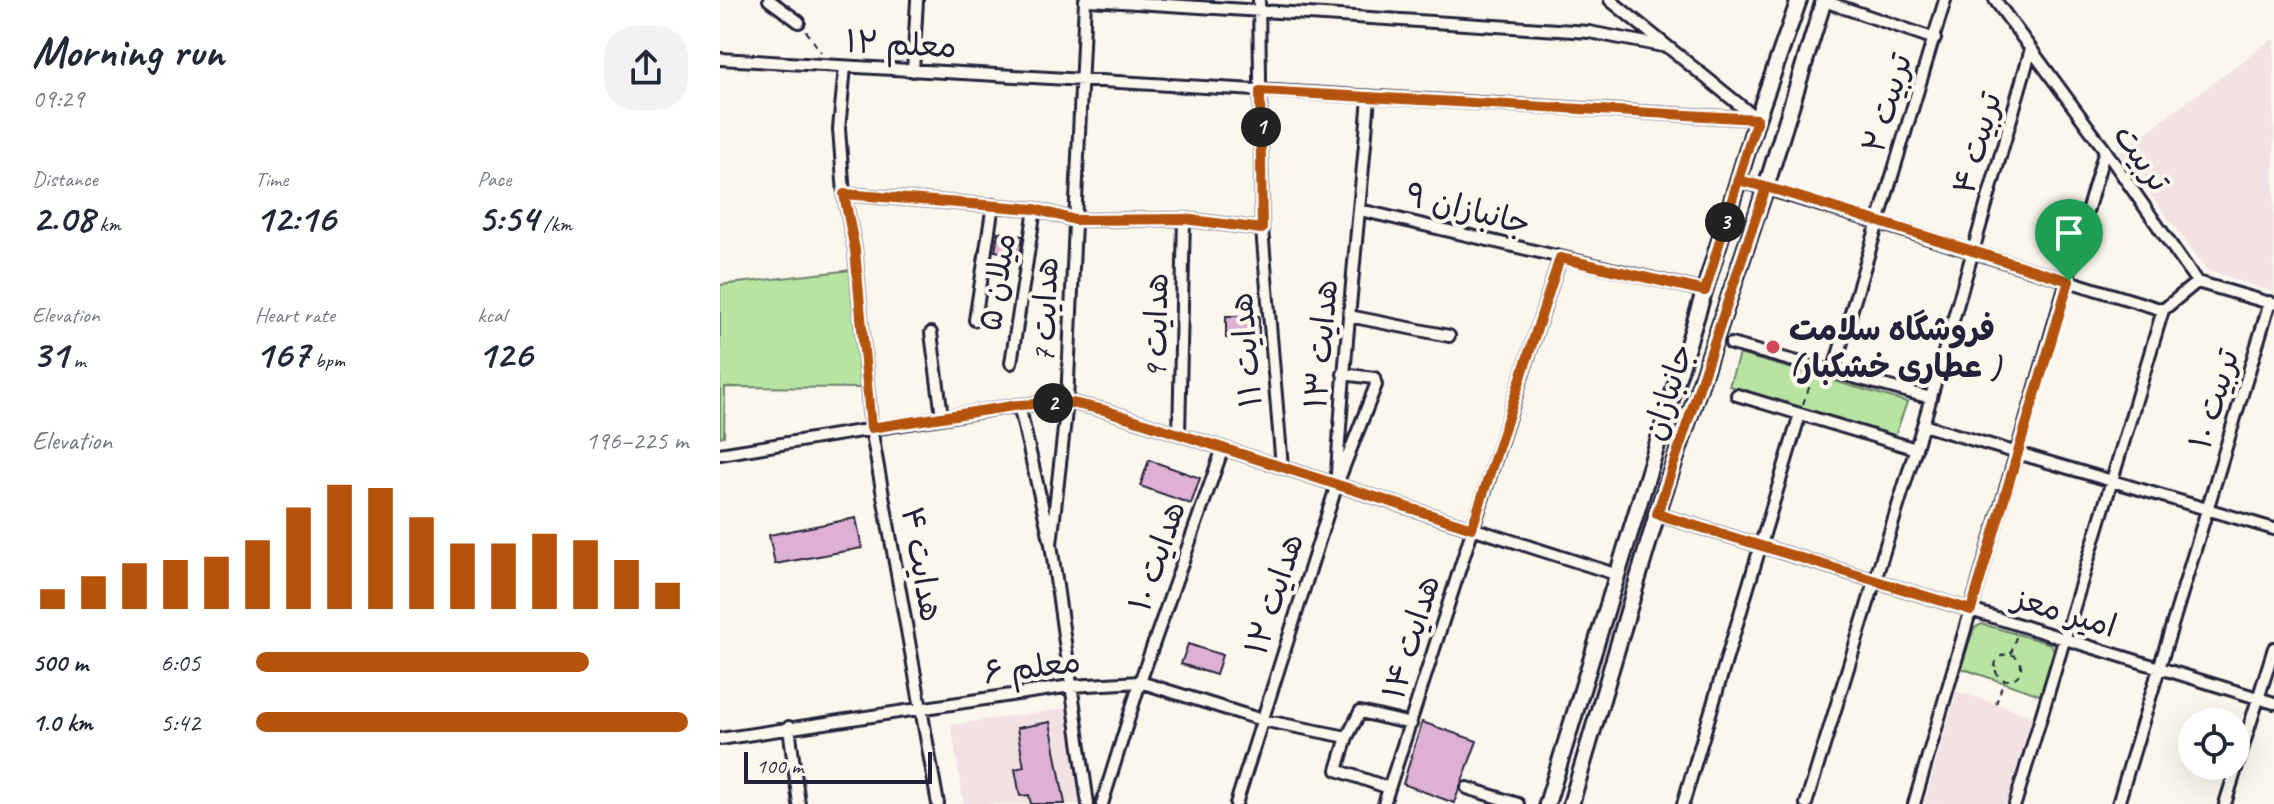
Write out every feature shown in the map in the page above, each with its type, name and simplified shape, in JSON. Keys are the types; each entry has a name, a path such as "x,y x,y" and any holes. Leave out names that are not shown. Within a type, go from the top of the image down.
{"main road":[{"name":"جانبازان","path":"1547,804 1757,119 1799,0"},
{"name":"جانبازان","path":"1571,804 1657,514 1766,187 1824,0"}],"street":[{"path":"769,0 799,22"},
{"path":"913,71 917,0"},
{"path":"1088,0 1259,5 1589,32 1668,47"},
{"name":"هدایت 7","path":"1051,544 1067,402 1080,80 1088,0"},
{"path":"1610,0 1757,119"},
{"path":"1824,0 1935,39"},
{"name":"تربیت ۲","path":"1833,372 1945,0"},
{"name":"تربیت","path":"2000,2 2197,282"},
{"name":"هدایت ۱۱","path":"1259,5 1262,229 1282,467"},
{"name":"تربیت ۴","path":"1806,804 1916,449 2031,49"},
{"name":"معلم ۱۲","path":"720,59 1757,119"},
{"name":"هدایت ۴","path":"845,67 839,129 844,194 855,250 871,428 938,804"},
{"name":"هدایت ۱۳","path":"1337,484 1343,374 1369,97"},
{"path":"1914,804 2105,150"},
{"path":"1738,180 2163,310"},
{"path":"844,194 1035,209 1075,220 1184,219 1262,229"},
{"path":"975,320 993,205"},
{"name":"میلان ۵","path":"1011,363 1035,209"},
{"name":"جانبازان ۹","path":"1360,210 1705,291"},
{"name":"هدایت 9","path":"1179,434 1184,219"},
{"name":"هدایت ۱۴","path":"1384,804 1560,258"},
{"path":"2015,804 2163,310 2197,282 2272,303"},
{"name":"تربیت ۱۰","path":"2118,804 2272,303"},
{"path":"1349,316 1449,336"},
{"path":"931,333 942,416"},
{"path":"1731,344 1931,398"},
{"path":"1337,484 1376,385 1374,378 1343,374"},
{"path":"1737,395 1916,449"},
{"path":"720,454 942,416 1067,402 1104,410 1618,575"},
{"path":"1019,405 1051,544 1088,804"},
{"path":"1683,804 1800,414"},
{"path":"1923,425 2274,529"},
{"name":"هدایت ۱۰","path":"1102,804 1140,682 1223,448"},
{"name":"هدایت ۱۲","path":"1236,804 1337,484"},
{"name":"امیر معز","path":"1657,514 2274,703"},
{"path":"2225,804 2274,648"},
{"name":"معلم ۶","path":"720,739 1071,686 1140,682 1262,720 1347,737"},
{"path":"1389,788 1337,770 1347,737 1360,712 1411,724"},
{"path":"789,727 799,804"},
{"path":"1467,788 1518,804"}],"path":[{"path":"799,22 831,66"},
{"path":"1800,414 1817,368"},
{"path":"2011,655 2017,634"},
{"path":"2011,655 2020,663 2020,671 2015,678 2005,679 1997,673 1995,665 2002,656 2011,655"},
{"path":"1996,704 2005,679"}],"shaded area":[{"path":"2274,38 2274,292 2207,270 2119,152"},
{"path":"1957,691 2032,716 2006,804 1924,804"},
{"path":"1066,708 1081,804 964,804 951,725"}],"green space":[{"path":"851,270 861,388 725,387 724,436 720,437 720,285"},
{"path":"1739,354 1907,402 1895,436 1729,386"},
{"path":"1982,624 2051,644 2055,652 2040,695 1961,668 1974,628"}],"building":[{"path":"998,232 1023,236 1020,256 995,251"},
{"path":"1226,316 1259,316 1259,338 1226,338"},
{"path":"1149,460 1200,478 1191,504 1140,486"},
{"path":"856,518 862,548 775,564 769,535"},
{"path":"1188,644 1222,655 1216,675 1181,664"},
{"path":"1050,722 1065,804 1031,804 1029,795 1020,796 1015,769 1024,767 1017,728"},
{"path":"1422,722 1477,741 1454,803 1403,784"}],"place":[{"name":"فروشگاه سلامت (عطاری خشکبار )","path":"1773,347"}],"route":[{"path":"2069,281 1780,191 1766,187 1738,180 1757,119 1260,91 1262,229 1184,219 1075,220 1035,209 844,194 855,250 871,428 1019,405 1067,402 1104,410 1472,528 1560,258 1705,291 1738,180 1766,187 1657,514 1971,610 2069,281"}]}
